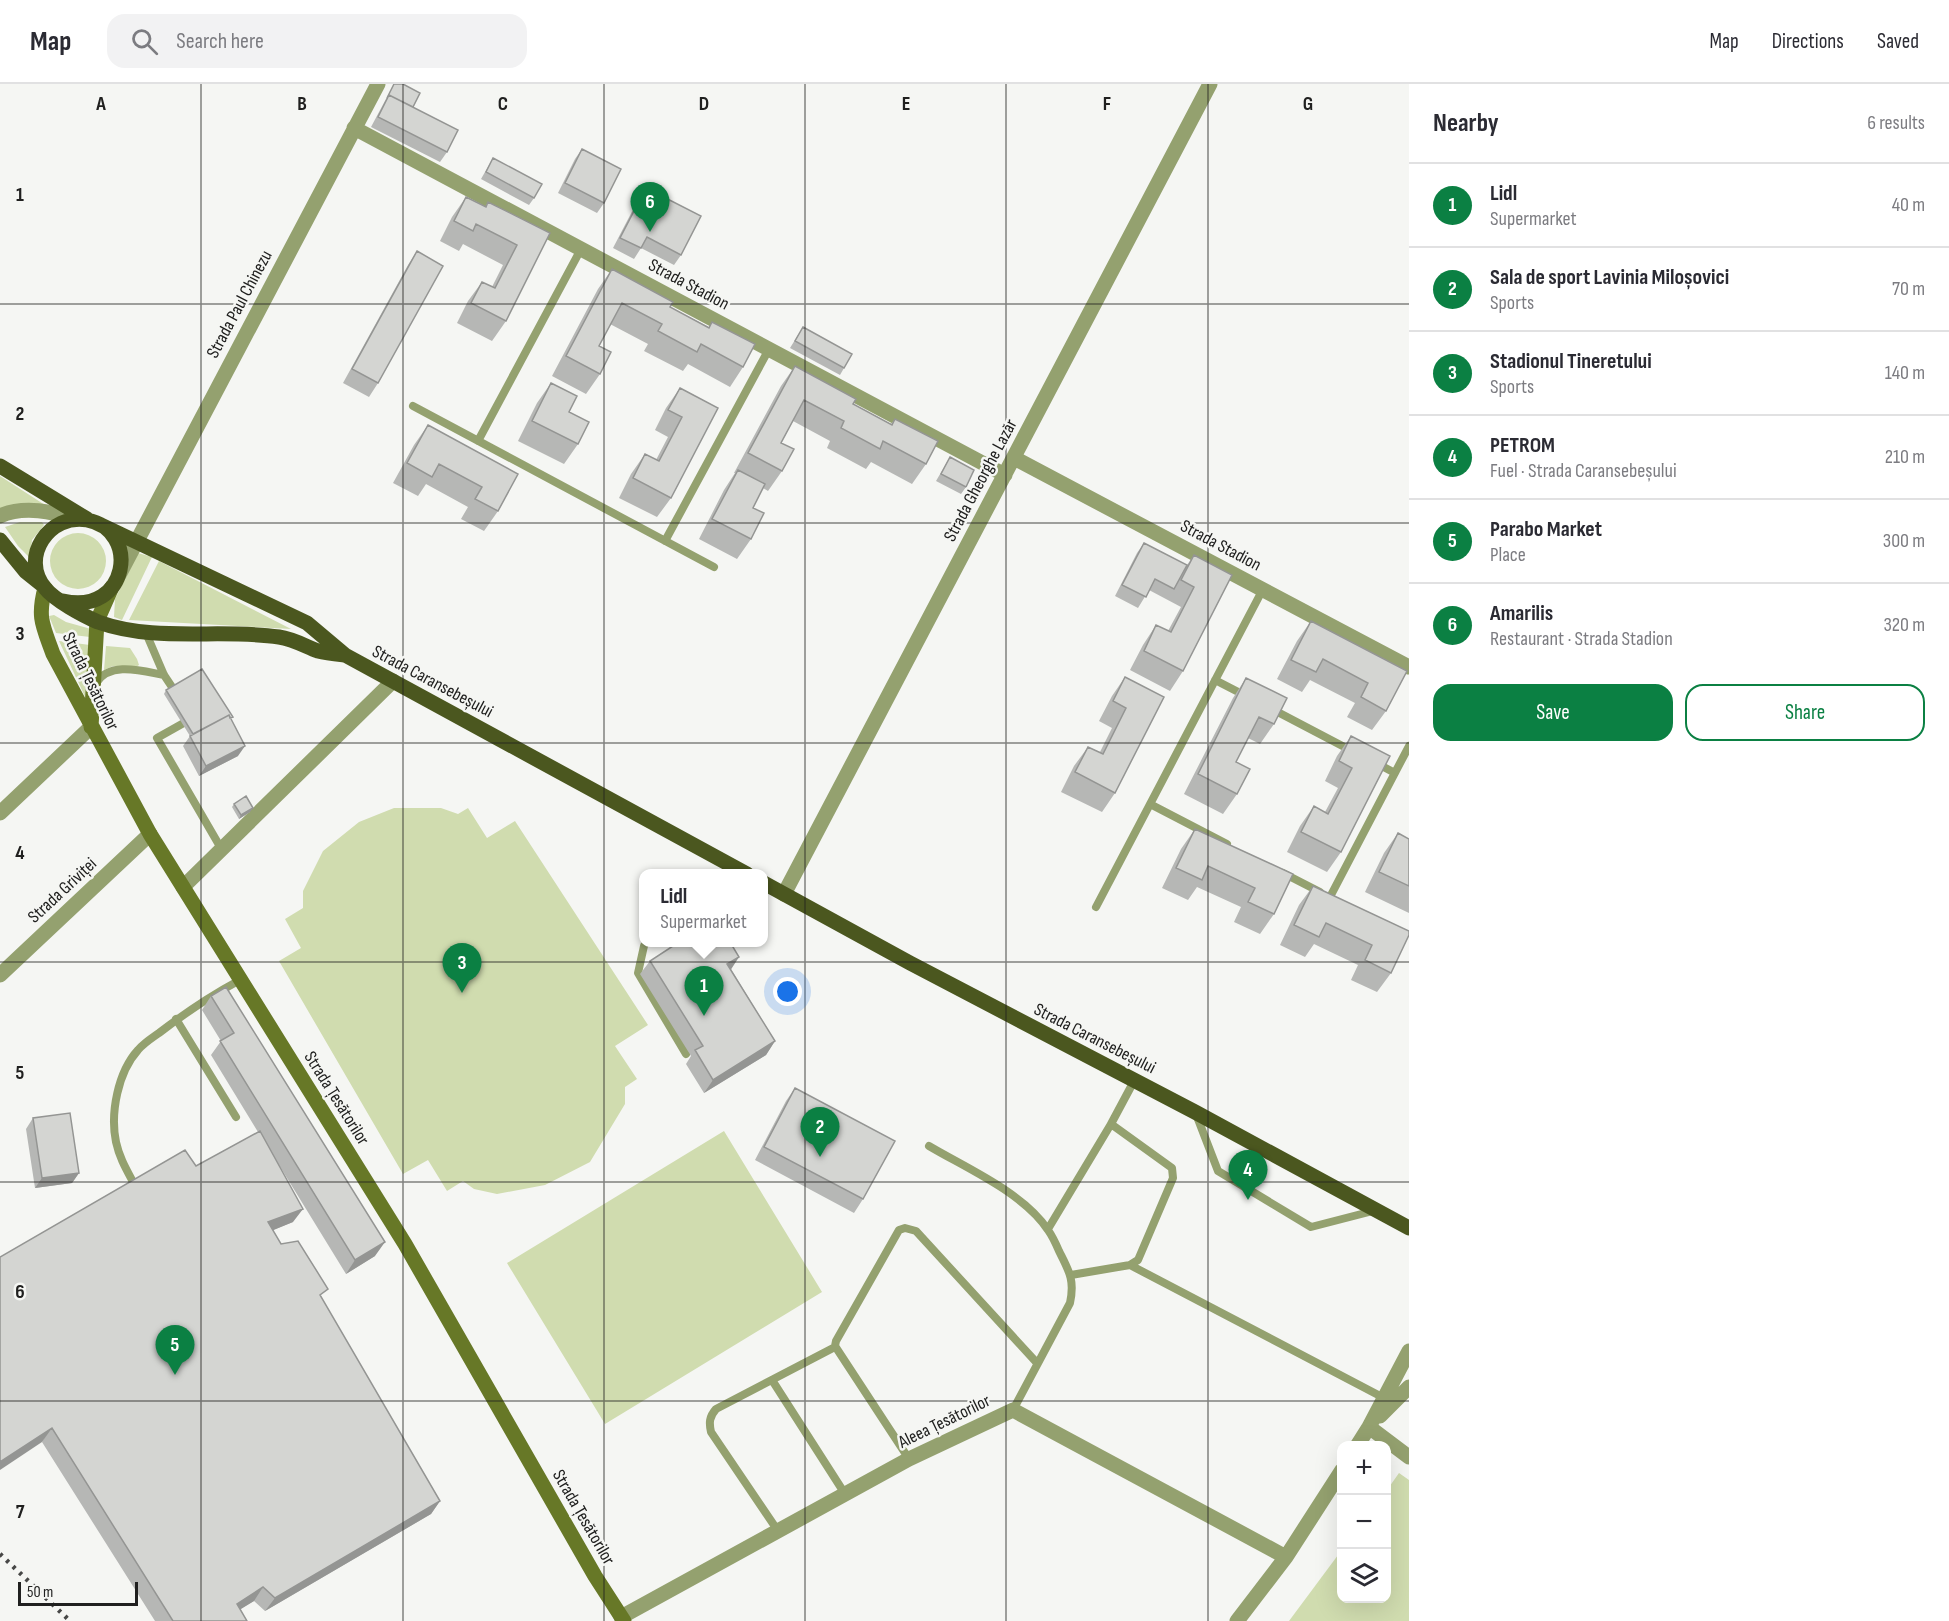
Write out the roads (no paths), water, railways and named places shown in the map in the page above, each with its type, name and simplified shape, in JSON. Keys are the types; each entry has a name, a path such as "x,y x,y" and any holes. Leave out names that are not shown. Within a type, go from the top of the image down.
{"main road":[{"name":"Strada Caransebeșului","path":"0,466 89,521 136,541 307,623 345,656 740,869"},
{"path":"44,587 35,564 36,553 40,542 55,525 89,521 110,533 119,549 121,567 97,621 91,727"},
{"path":"0,540 26,572 63,602 97,621 146,633 279,637 318,651 345,656"},
{"path":"63,602 90,603 102,597 115,583"},
{"name":"Strada Țesătorilor","path":"44,587 40,608 42,626 54,654 150,834 405,1244 622,1619"},
{"name":"Strada Caransebeșului","path":"768,885 910,963 1196,1112 1409,1228"}],"street":[{"name":"Strada Paul Chinezu","path":"115,583 378,84"},
{"name":"Strada Gheorghe Lazăr","path":"784,894 1210,84"},
{"name":"Strada Stadion","path":"354,128 1005,475"},
{"name":"Strada Stadion","path":"1014,458 1409,667"},
{"path":"0,516 27,511 52,512 89,521"},
{"path":"183,887 393,681"},
{"path":"0,813 91,727"},
{"name":"Strada Griviței","path":"0,975 150,834"},
{"path":"1360,1441 1409,1351"},
{"path":"1369,1427 1409,1387"},
{"name":"Aleea Țesătorilor","path":"622,1619 909,1459 1013,1410 1286,1557"},
{"path":"1369,1427 1409,1457"},
{"path":"1237,1621 1286,1557 1337,1476"}],"lane":[{"path":"478,441 581,249"},
{"path":"665,541 769,349"},
{"path":"413,406 714,567"},
{"path":"1096,907 1263,589"},
{"path":"146,633 164,675 181,701"},
{"path":"93,690 101,675 118,669 164,675"},
{"path":"1215,680 1395,773"},
{"path":"187,709 192,718 157,738 222,850"},
{"path":"1330,897 1409,746"},
{"path":"1150,804 1235,848"},
{"path":"1277,870 1340,903"},
{"path":"644,947 638,973 687,1054"},
{"path":"132,1180 120,1158 115,1140 114,1112 128,1063 138,1049 176,1019 240,980"},
{"path":"176,1019 236,1118"},
{"path":"1048,1229 1134,1081"},
{"path":"1196,1112 1218,1172 1311,1227 1378,1210"},
{"path":"1071,1275 1130,1265 1138,1260 1173,1178 1172,1168 1111,1124"},
{"path":"929,1146 1003,1188 1032,1212 1048,1229 1071,1275 1073,1289 1070,1303 1013,1410"},
{"path":"909,1459 835,1347 836,1341 899,1230 911,1228 1037,1363"},
{"path":"1130,1265 1384,1398"},
{"path":"778,1531 711,1432 709,1423 711,1415 716,1409 835,1347"},
{"path":"772,1380 845,1494"}],"railway":[{"path":"0,1554 70,1621"}],"place":[{"name":"Amarilis","path":"650,232"},
{"name":"Stadionul Tineretului","path":"462,993"},
{"name":"Lidl","path":"704,1016"},
{"name":"Sala de sport Lavinia Miloșovici","path":"820,1157"},
{"name":"PETROM","path":"1248,1200"},
{"name":"Parabo Market","path":"175,1375"}]}
